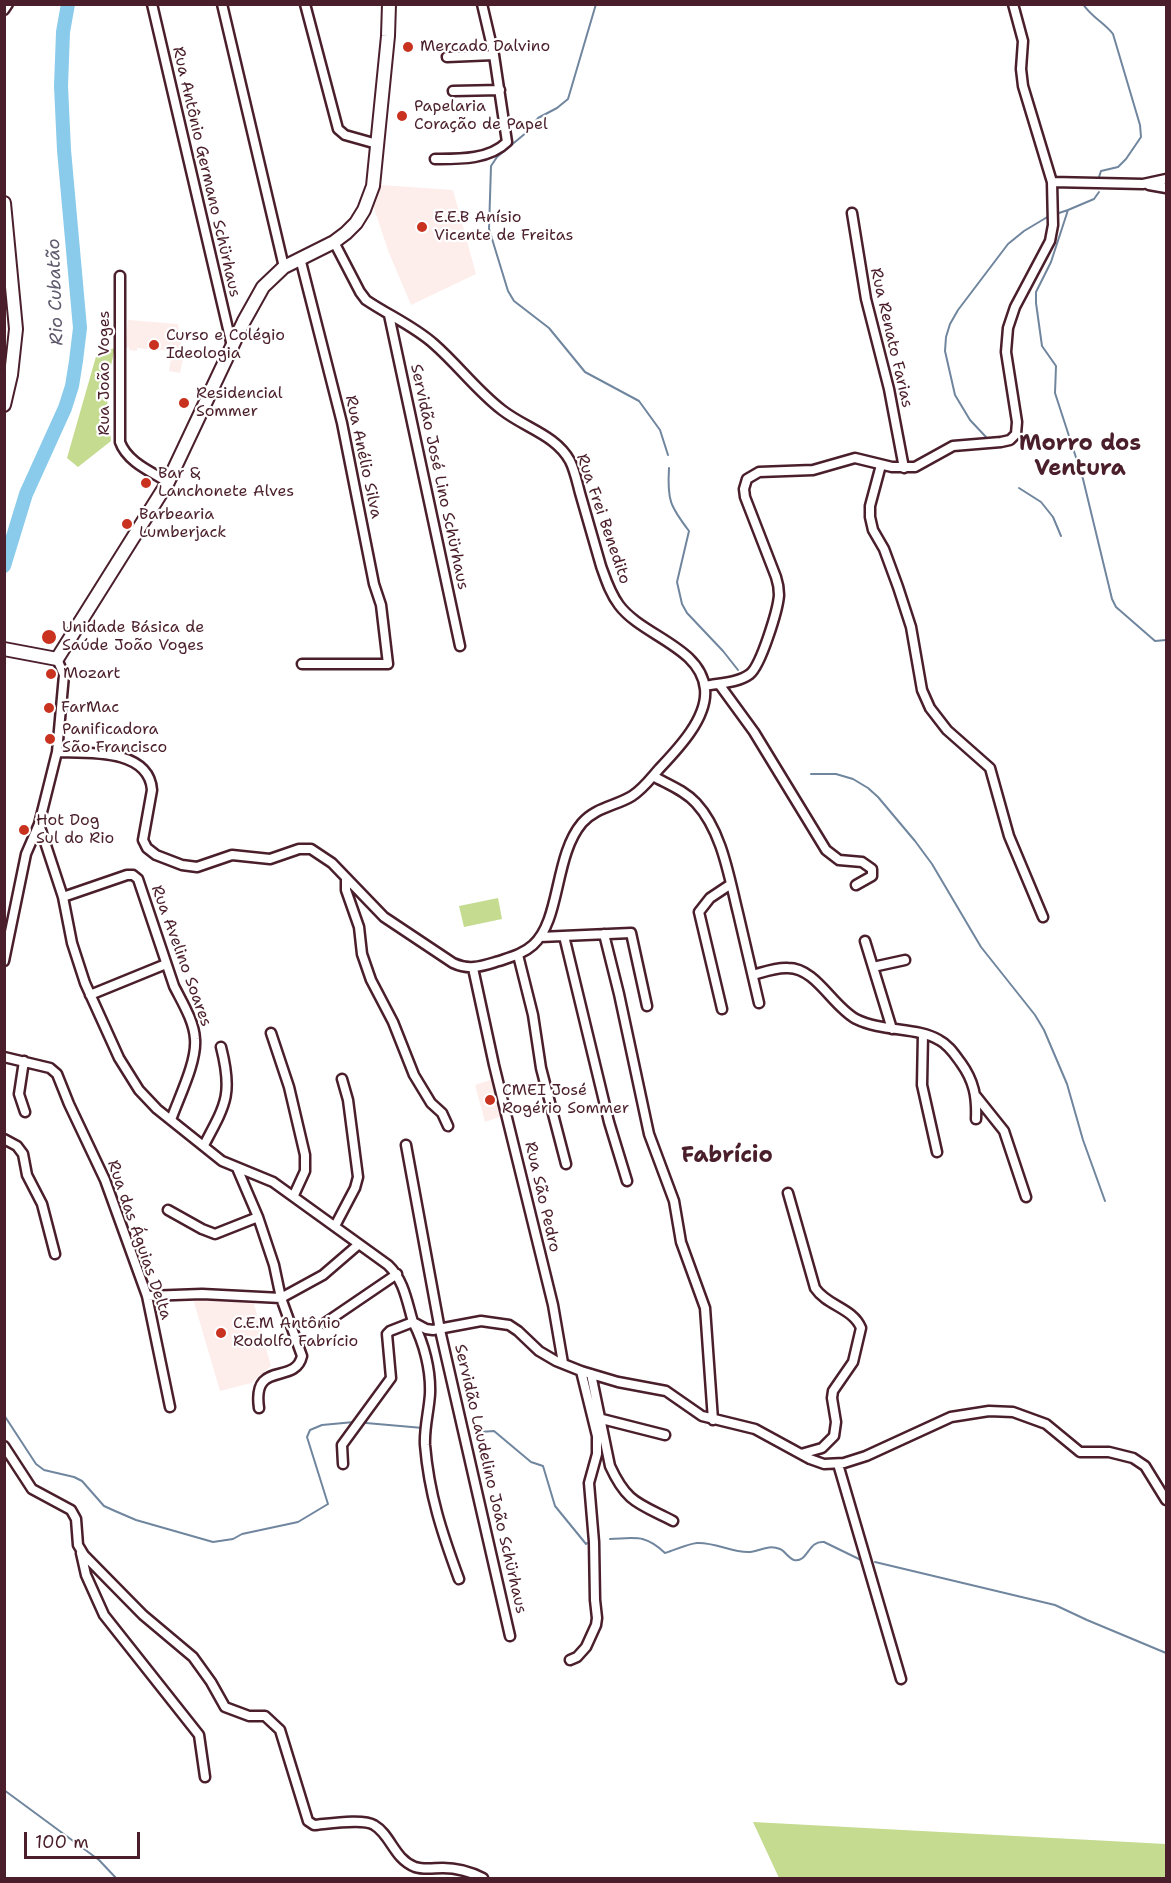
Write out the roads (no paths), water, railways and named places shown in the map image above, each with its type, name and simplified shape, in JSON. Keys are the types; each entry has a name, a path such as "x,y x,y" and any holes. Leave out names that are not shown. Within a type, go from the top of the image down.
{"main road":[{"path":"6,649 57,659 168,482 247,314 263,288 284,267 334,242 356,223 366,206 372,186 389,4"},
{"path":"4,203 15,329 11,375 4,405"}],"street":[{"path":"4,10 8,4"},
{"name":"Rua Antônio Germano Schürhaus","path":"152,4 232,346"},
{"path":"222,4 284,267"},
{"path":"304,4 338,129 345,135 377,144"},
{"path":"435,159 464,159 492,152 507,142 494,55 482,4"},
{"path":"57,752 115,756 125,758 142,768 150,778 152,790 143,840 147,848 156,855 182,865 197,867 232,855 270,859 299,849 310,849 332,863 384,917 462,967 474,968 518,955 532,945 540,937 547,924 568,847 577,830 591,815 629,798 689,736 705,702 705,686 746,676 761,658 779,596 776,577 745,497 744,489 747,479 761,472 813,470 855,458 904,468 923,464 953,446 1001,442 1010,440 1016,434 1017,422 1007,359 1007,335 1015,307 1051,237 1053,225 1052,182 1023,86 1021,69 1023,40 1013,4"},
{"path":"447,57 494,55"},
{"path":"453,91 500,90"},
{"path":"1143,184 1167,179"},
{"path":"1052,182 1143,184 1167,188"},
{"name":"Rua Renato Farias","path":"852,213 863,288 889,389 904,468"},
{"name":"Rua Frei Benedito","path":"334,242 366,300 434,343 504,412 555,442 561,448 573,469 597,551 614,597 623,610 638,623 689,658 699,670 705,686"},
{"name":"Rua Anélio Silva","path":"300,258 342,423 374,584 381,605 388,664 302,664"},
{"name":"Rua João Voges","path":"120,276 120,442 132,458 168,482"},
{"name":"Servidão José Lino Schürhaus","path":"389,315 460,646"},
{"path":"881,465 870,506 870,517 873,530 884,549 908,617 922,690 930,708 947,730 990,768 1009,836 1043,917"},
{"path":"4,961 26,854 39,824 57,752 64,675 57,659"},
{"path":"719,684 754,732 826,849 839,860 862,862 872,869 873,873 868,880 856,885"},
{"path":"652,776 687,795 702,810 719,845 731,884 759,1003"},
{"path":"39,824 63,897 75,954 90,994 125,1069 150,1102 222,1161 273,1182 294,1195 397,1274 413,1322 421,1338 429,1381 425,1438 429,1485 440,1527 459,1579"},
{"name":"Rua Avelino Soares","path":"63,897 127,875 135,876 166,964 194,1030 194,1056 171,1120"},
{"path":"346,880 346,890 359,927 362,954 371,980 393,1022 414,1075 431,1102 442,1113 448,1126"},
{"path":"722,1009 699,912 710,898 731,884"},
{"path":"540,937 631,933 647,1006"},
{"path":"604,934 649,1134 674,1201 681,1242 705,1308 713,1420"},
{"path":"564,936 609,1122 627,1181"},
{"path":"865,941 892,1029"},
{"path":"518,955 533,1015 541,1068 566,1164"},
{"path":"873,967 905,960"},
{"path":"90,994 166,964"},
{"name":"Rua São Pedro","path":"474,968 494,1065 553,1305 563,1363"},
{"path":"753,975 780,968 801,970 847,1013 864,1022 939,1039 951,1050 970,1076 976,1096 976,1119"},
{"path":"271,1033 289,1087 304,1150 306,1169 294,1195"},
{"path":"923,1034 922,1085 937,1152"},
{"path":"204,1145 227,1095 227,1074 221,1047"},
{"name":"Rua das Águias Delta","path":"4,1057 50,1068 57,1074 105,1180 147,1296 170,1407"},
{"path":"24,1061 19,1094 25,1112"},
{"path":"335,1226 356,1188 358,1178 348,1100 342,1079"},
{"path":"976,1096 1004,1131 1026,1197"},
{"path":"4,1139 17,1146 23,1154 27,1175 42,1204 55,1254"},
{"name":"Servidão Laudelino João Schürhaus","path":"406,1145 440,1330 510,1636"},
{"path":"237,1168 258,1217 274,1265 281,1298 302,1356 300,1364 295,1368 266,1379 259,1386 257,1394 259,1408"},
{"path":"788,1194 815,1288 825,1300 851,1314 861,1328 853,1362 833,1391 836,1422 834,1437 822,1448 801,1454"},
{"path":"168,1210 215,1234 258,1217"},
{"path":"147,1296 195,1294 281,1298 323,1275 359,1244"},
{"path":"325,1323 397,1274"},
{"path":"413,1322 427,1330 440,1330 481,1321 504,1323 518,1330 542,1353 581,1371 618,1382 666,1391 697,1413 713,1420 735,1423 755,1430 819,1462 838,1464 873,1454 964,1413 1000,1411 1025,1415 1046,1424 1080,1452 1117,1453 1132,1458 1145,1466 1167,1500"},
{"path":"343,1464 342,1445 392,1378 387,1334 413,1322"},
{"path":"570,1660 577,1657 586,1647 597,1618 589,1483 597,1454 597,1436 581,1371"},
{"path":"591,1374 610,1466 626,1495 636,1503 673,1521"},
{"path":"602,1419 665,1435"},
{"path":"4,1446 32,1489 71,1510 76,1519 86,1575 104,1615 199,1735 205,1777"},
{"path":"838,1464 901,1679"},
{"path":"80,1549 143,1615 193,1658 211,1682 225,1707 249,1716 265,1716 280,1730 308,1821 314,1824 369,1823 378,1829 394,1851 409,1864 422,1868 448,1868 483,1878"}],"waterway":[{"name":"Rio Cubatão","path":"4,566 26,494 65,408 72,386 80,328 64,150 61,86 63,32 68,4"},
{"path":"596,4 568,99 538,118 527,132 497,157 491,166 489,229 508,291 514,301 549,328 585,372 639,401 660,430 668,455"},
{"path":"1083,4 1113,34 1140,125 1141,137 1126,159 1118,167 1101,171 1099,177"},
{"path":"1099,192 1094,199 1068,210 1051,262 1036,292 1042,346 1056,366 1055,393 1083,479 1112,599 1116,607 1155,641 1166,640"},
{"path":"1056,214 1068,210"},
{"path":"986,437 970,420 955,395 945,351 946,337 958,310 1008,244 1049,216"},
{"path":"669,468 671,502 689,531 677,582 682,604 687,613 738,670"},
{"path":"1019,488 1041,502 1053,517 1061,536"},
{"path":"811,774 836,774 853,779 868,788 878,797 932,864 981,947 1035,1015 1044,1030 1067,1084 1083,1140 1105,1201"},
{"path":"4,1415 36,1464 44,1470 82,1481 104,1506 136,1520 213,1542 298,1522 328,1504 307,1437 310,1430 322,1425 354,1422"},
{"path":"366,1423 423,1428"},
{"path":"480,1432 494,1431 531,1462 543,1466 555,1506 587,1543"},
{"path":"610,1539 640,1538 652,1543 665,1553 697,1543 748,1552 775,1548 782,1550 794,1560 802,1558 815,1544 824,1542 861,1560"},
{"path":"875,1562 1055,1605 1166,1653"},
{"path":"4,1790 99,1860 116,1878"}],"place":[{"name":"Mercado Dalvino","path":"408,47"},
{"name":"Papelaria Coração de Papel","path":"402,116"},
{"name":"E.E.B Anísio Vicente de Freitas","path":"422,227"},
{"name":"Curso e Colégio Ideologia","path":"154,345"},
{"name":"Residencial Sommer","path":"184,403"},
{"name":"Bar & Lanchonete Alves","path":"146,483"},
{"name":"Barbearia Lumberjack","path":"127,524"},
{"name":"Unidade Básica de Saúde João Voges","path":"49,637"},
{"name":"Mozart","path":"51,674"},
{"name":"FarMac","path":"49,708"},
{"name":"Panificadora São Francisco","path":"50,739"},
{"name":"Hot Dog Sul do Rio","path":"24,830"},
{"name":"CMEI José Rogério Sommer","path":"490,1100"},
{"name":"C.E.M Antônio Rodolfo Fabrício","path":"221,1333"}],"district":[{"name":"Morro dos Ventura","path":"1080,456"},
{"name":"Fabrício","path":"727,1156"}]}
